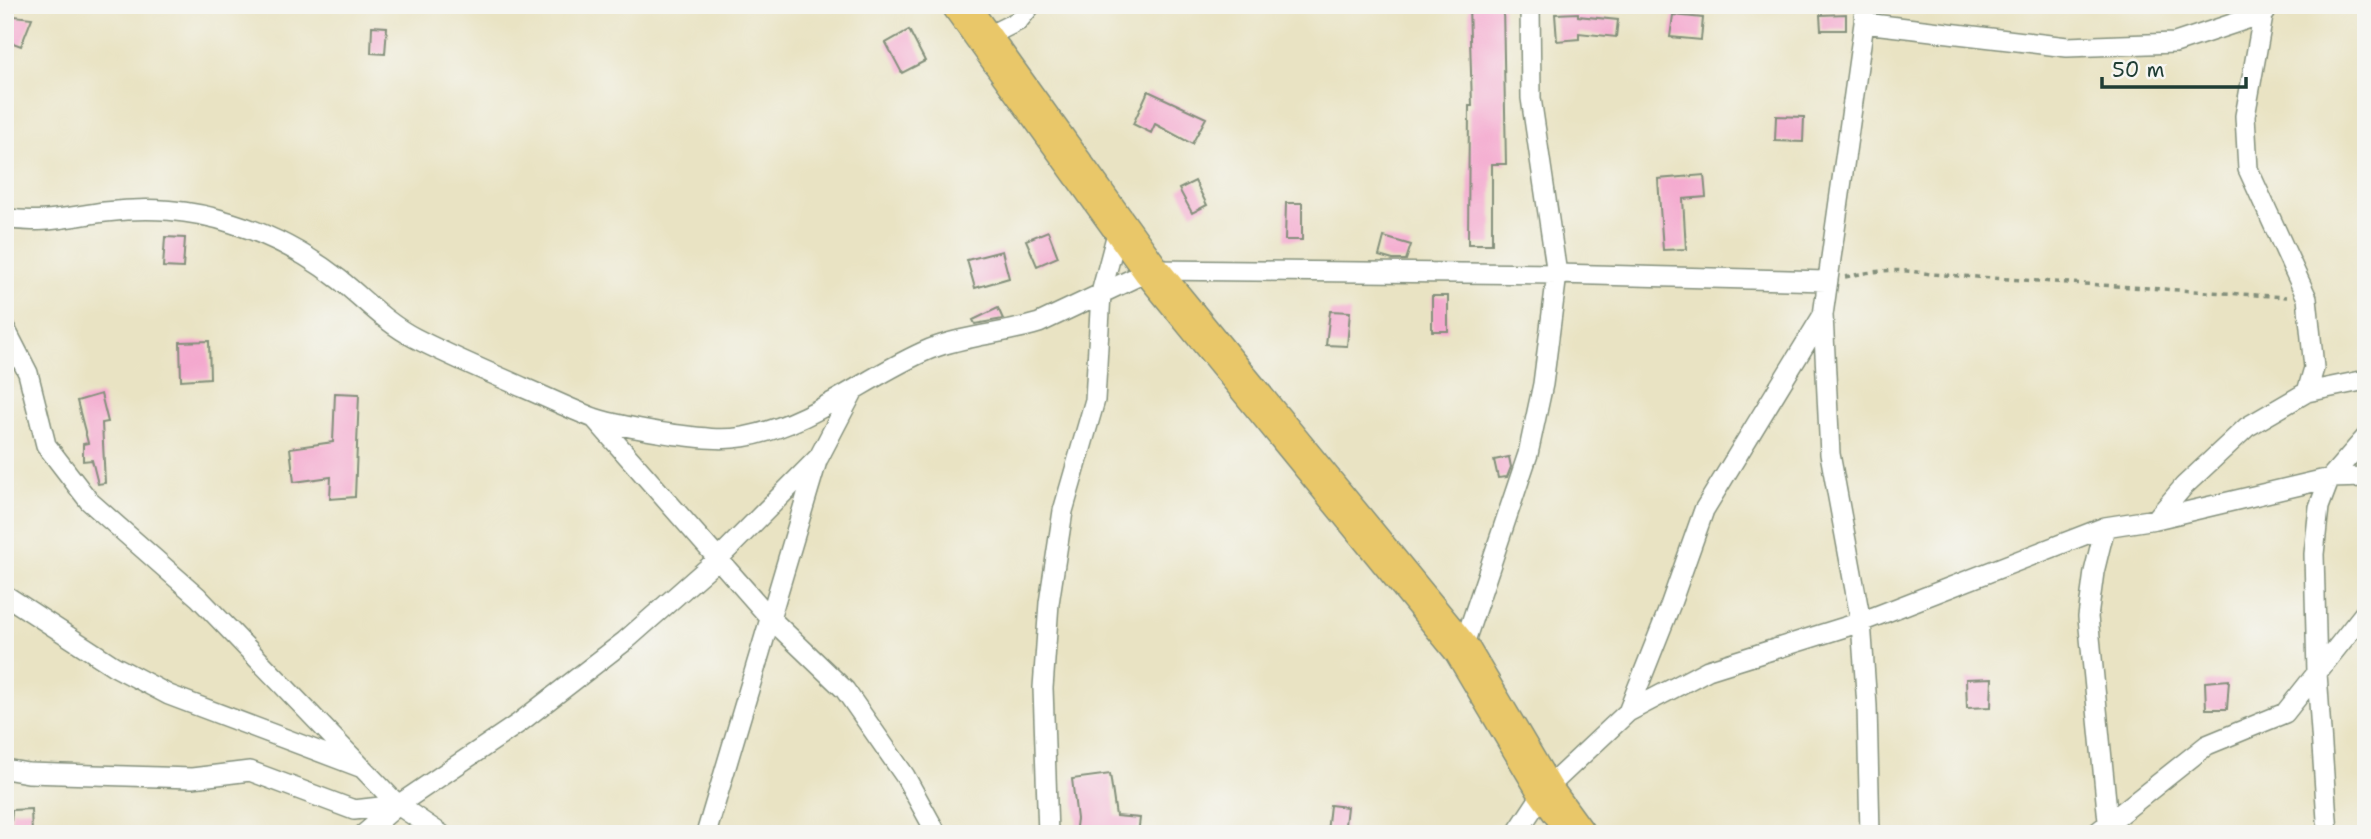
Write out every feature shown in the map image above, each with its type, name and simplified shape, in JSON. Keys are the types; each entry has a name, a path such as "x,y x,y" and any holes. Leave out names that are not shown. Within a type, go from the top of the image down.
{"highway":[{"path":"960,5 1151,270 1462,650 1545,790 1577,834"}],"street":[{"path":"984,38 1018,21 1031,5"},
{"path":"1462,650 1528,454 1543,384 1557,274 1531,98 1530,5"},
{"path":"1870,834 1867,706 1861,622 1830,454 1823,315 1864,14 2067,47 2175,43 2266,8"},
{"path":"2266,8 2245,116 2248,169 2307,298 2314,368 2308,392"},
{"path":"5,218 21,221 58,219 149,208 190,212 233,223 288,245 317,263 381,317 476,368 593,417 625,426 706,439 744,436 803,418 930,349 957,340 1039,323 1151,270 1557,274 1826,281"},
{"path":"1048,834 1043,688 1049,603 1063,511 1095,400 1101,293 1119,226"},
{"path":"1628,712 1704,510 1823,315"},
{"path":"5,328 28,373 46,445 89,501 198,597 398,805 440,834"},
{"path":"2156,519 2184,486 2247,427 2308,392 2366,380"},
{"path":"706,834 818,457 854,389"},
{"path":"593,417 770,618 845,690 905,776 937,834"},
{"path":"2328,834 2317,673 2314,554 2319,507 2330,478 2366,437"},
{"path":"364,834 398,805 519,723 625,641 718,559 818,457"},
{"path":"1516,834 1545,790 1628,712 1708,670 1861,622 2105,527 2156,519 2330,478 2366,477"},
{"path":"2105,527 2094,572 2088,617 2105,830"},
{"path":"5,595 114,666 169,695 364,769"},
{"path":"2105,830 2207,745 2285,713 2366,611"},
{"path":"5,769 28,773 192,778 250,771 354,810 398,805"}],"path":[{"path":"1826,281 1874,271 1900,269 1930,274 2307,298"}],"building":[{"path":"1469,5 1503,5 1506,164 1492,164 1492,244 1468,244 1469,106 1472,106"},
{"path":"1578,13 1578,16 1618,20 1616,37 1579,33 1579,39 1557,41 1555,14"},
{"path":"1846,14 1846,30 1821,30 1820,15"},
{"path":"5,15 32,18 21,46 5,40"},
{"path":"1673,15 1703,18 1701,40 1670,37"},
{"path":"372,26 387,27 385,54 371,53"},
{"path":"909,30 925,61 902,73 886,43"},
{"path":"1148,91 1206,118 1192,144 1155,124 1151,133 1133,124"},
{"path":"1776,116 1804,117 1803,142 1775,141"},
{"path":"1704,175 1706,197 1683,199 1686,249 1663,250 1658,179"},
{"path":"1195,181 1207,205 1192,213 1179,189"},
{"path":"1286,203 1302,203 1302,240 1285,240"},
{"path":"1048,231 1058,257 1037,266 1026,240"},
{"path":"165,237 185,238 183,268 163,267"},
{"path":"1384,237 1411,245 1406,260 1379,256"},
{"path":"1002,251 1009,278 975,288 967,260"},
{"path":"1432,296 1448,296 1448,331 1432,331"},
{"path":"998,308 1003,319 975,324 973,320"},
{"path":"1330,311 1350,312 1347,346 1326,345"},
{"path":"209,341 210,378 181,380 180,342"},
{"path":"335,393 359,394 355,497 330,499 331,477 294,482 290,448 333,442"},
{"path":"101,394 108,422 102,423 105,483 98,484 92,460 83,461 83,444 88,443 77,401"},
{"path":"1509,457 1511,467 1507,477 1498,478 1494,460"},
{"path":"1992,678 1991,707 1967,708 1966,679"},
{"path":"2229,680 2227,709 2206,709 2205,682"},
{"path":"1110,774 1116,816 1140,818 1138,834 1075,834 1077,819 1072,779"},
{"path":"1330,805 1347,807 1344,834 1327,832"},
{"path":"31,809 32,834 10,834 12,810"}]}
